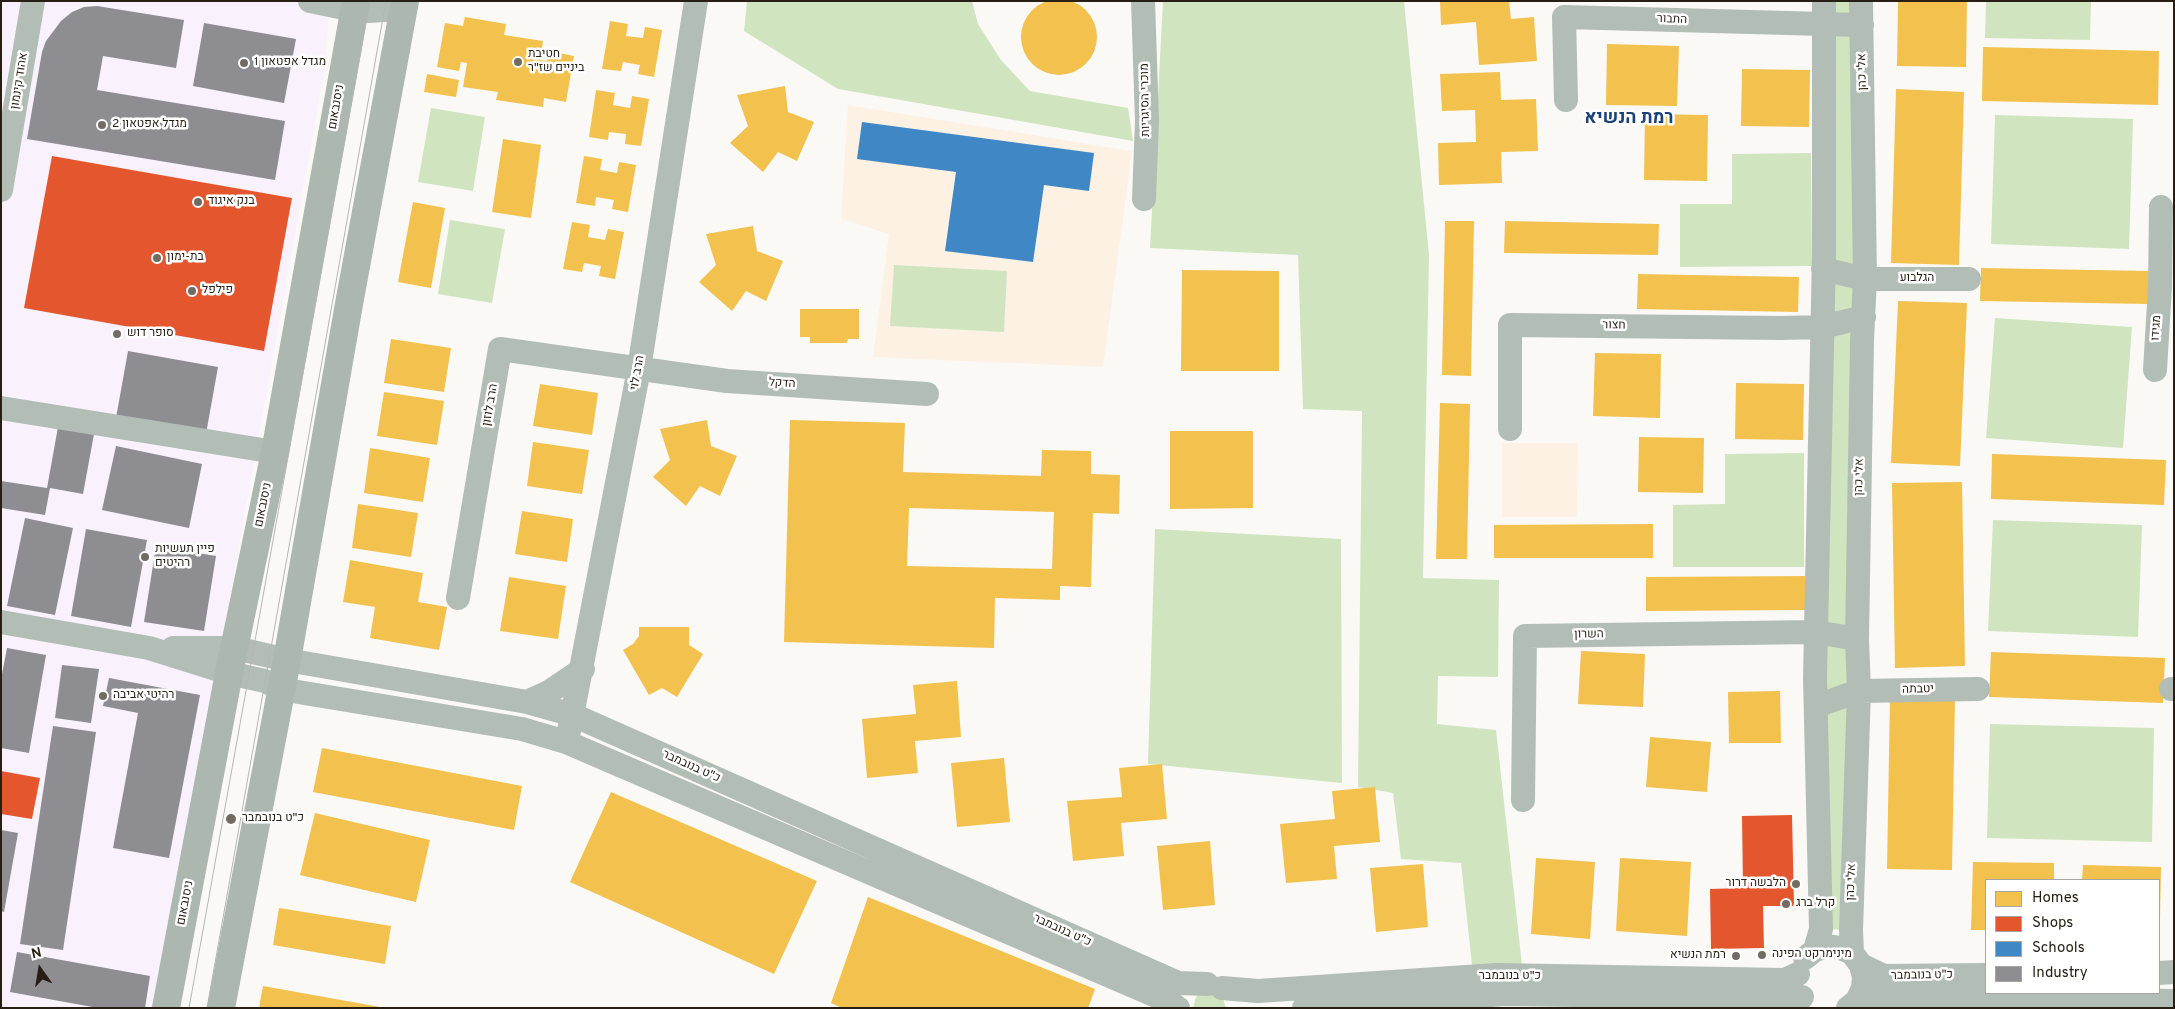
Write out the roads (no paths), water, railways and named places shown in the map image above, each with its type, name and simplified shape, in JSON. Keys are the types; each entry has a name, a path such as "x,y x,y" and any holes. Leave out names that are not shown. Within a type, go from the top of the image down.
{"main road":[{"path":"221,1008 287,660 403,2"},
{"name":"ניסנבאום","path":"166,1008 232,660 275,452 355,6"}],"street":[{"name":"אהוד קינמון","path":"2,182 33,1"},
{"path":"310,1 385,10 403,2"},
{"name":"הרב לוי","path":"566,742 582,669 639,370 696,1"},
{"name":"מוכרי הסיגריות","path":"1143,1 1147,121 1144,200"},
{"name":"אלי כהן","path":"1852,1004 1863,988 1864,977 1856,959 1851,930 1859,692 1857,639 1862,340 1865,279 1861,1"},
{"path":"1804,993 1806,958 1815,950 1821,929 1815,678 1823,281 1824,13"},
{"name":"התבור","path":"1566,100 1564,17 1824,13 1862,25"},
{"name":"מגידו","path":"2154,370 2167,287 2161,207"},
{"name":"הגלבוע","path":"1823,281 1865,279 1969,280"},
{"name":"חצור","path":"1510,429 1510,325 1822,327 1864,317"},
{"name":"חצור","path":"1822,327 1862,340"},
{"name":"הרב לוזון","path":"458,598 500,349 639,370"},
{"name":"הדקל","path":"639,370 726,381 926,394"},
{"path":"1,408 275,452"},
{"name":"השרון","path":"1816,632 1858,614"},
{"name":"כ\"ט בנובמבר","path":"1,622 149,648 232,660 287,660 526,702 572,715 1178,983 1220,993 1496,975 1785,980 1804,993"},
{"name":"השרון","path":"1523,800 1526,636 1816,632 1857,639"},
{"name":"כ\"ט בנובמבר","path":"232,660 280,689 522,729 566,742 1159,997 1178,1008"},
{"path":"526,702 549,692 582,669"},
{"name":"יטבתה","path":"1815,678 1859,692"},
{"name":"יטבתה","path":"1816,706 1859,692 1978,689"},
{"name":"כ\"ט בנובמבר","path":"1815,950 1828,946 1841,948 1884,976 1985,975"},
{"path":"2160,973 2174,972"},
{"path":"1184,1008 1188,994 1194,988 1220,993"},
{"name":"כ\"ט בנובמבר","path":"1304,1008 1505,994 1784,998 1804,993"},
{"name":"כ\"ט בנובמבר","path":"1852,1004 1883,996 2174,1001"}],"tram line":[{"path":"189,1008 370,1"},
{"path":"207,1008 386,1"}],"place":[{"name":"חטיבת ביניים שז\"ר","path":"518,62"},
{"name":"מגדל אפטאון 1","path":"244,63"},
{"name":"מגדל אפטאון 2","path":"102,125"},
{"name":"בנק איגוד","path":"198,202"},
{"name":"בת-ימון","path":"157,258"},
{"name":"פילפל","path":"192,291"},
{"name":"סופר דוש","path":"117,334"},
{"name":"פיין תעשיות רהיטים","path":"145,557"},
{"name":"רהיטי אביבה","path":"103,696"},
{"name":"כ\"ט בנובמבר","path":"231,819"},
{"name":"הלבשה דרור","path":"1796,884"},
{"name":"קרל ברג","path":"1786,904"},
{"name":"מינימרקט הפינה","path":"1762,955"},
{"name":"רמת הנשיא","path":"1736,956"}],"district":[{"name":"רמת הנשיא","path":"1629,119"}]}
